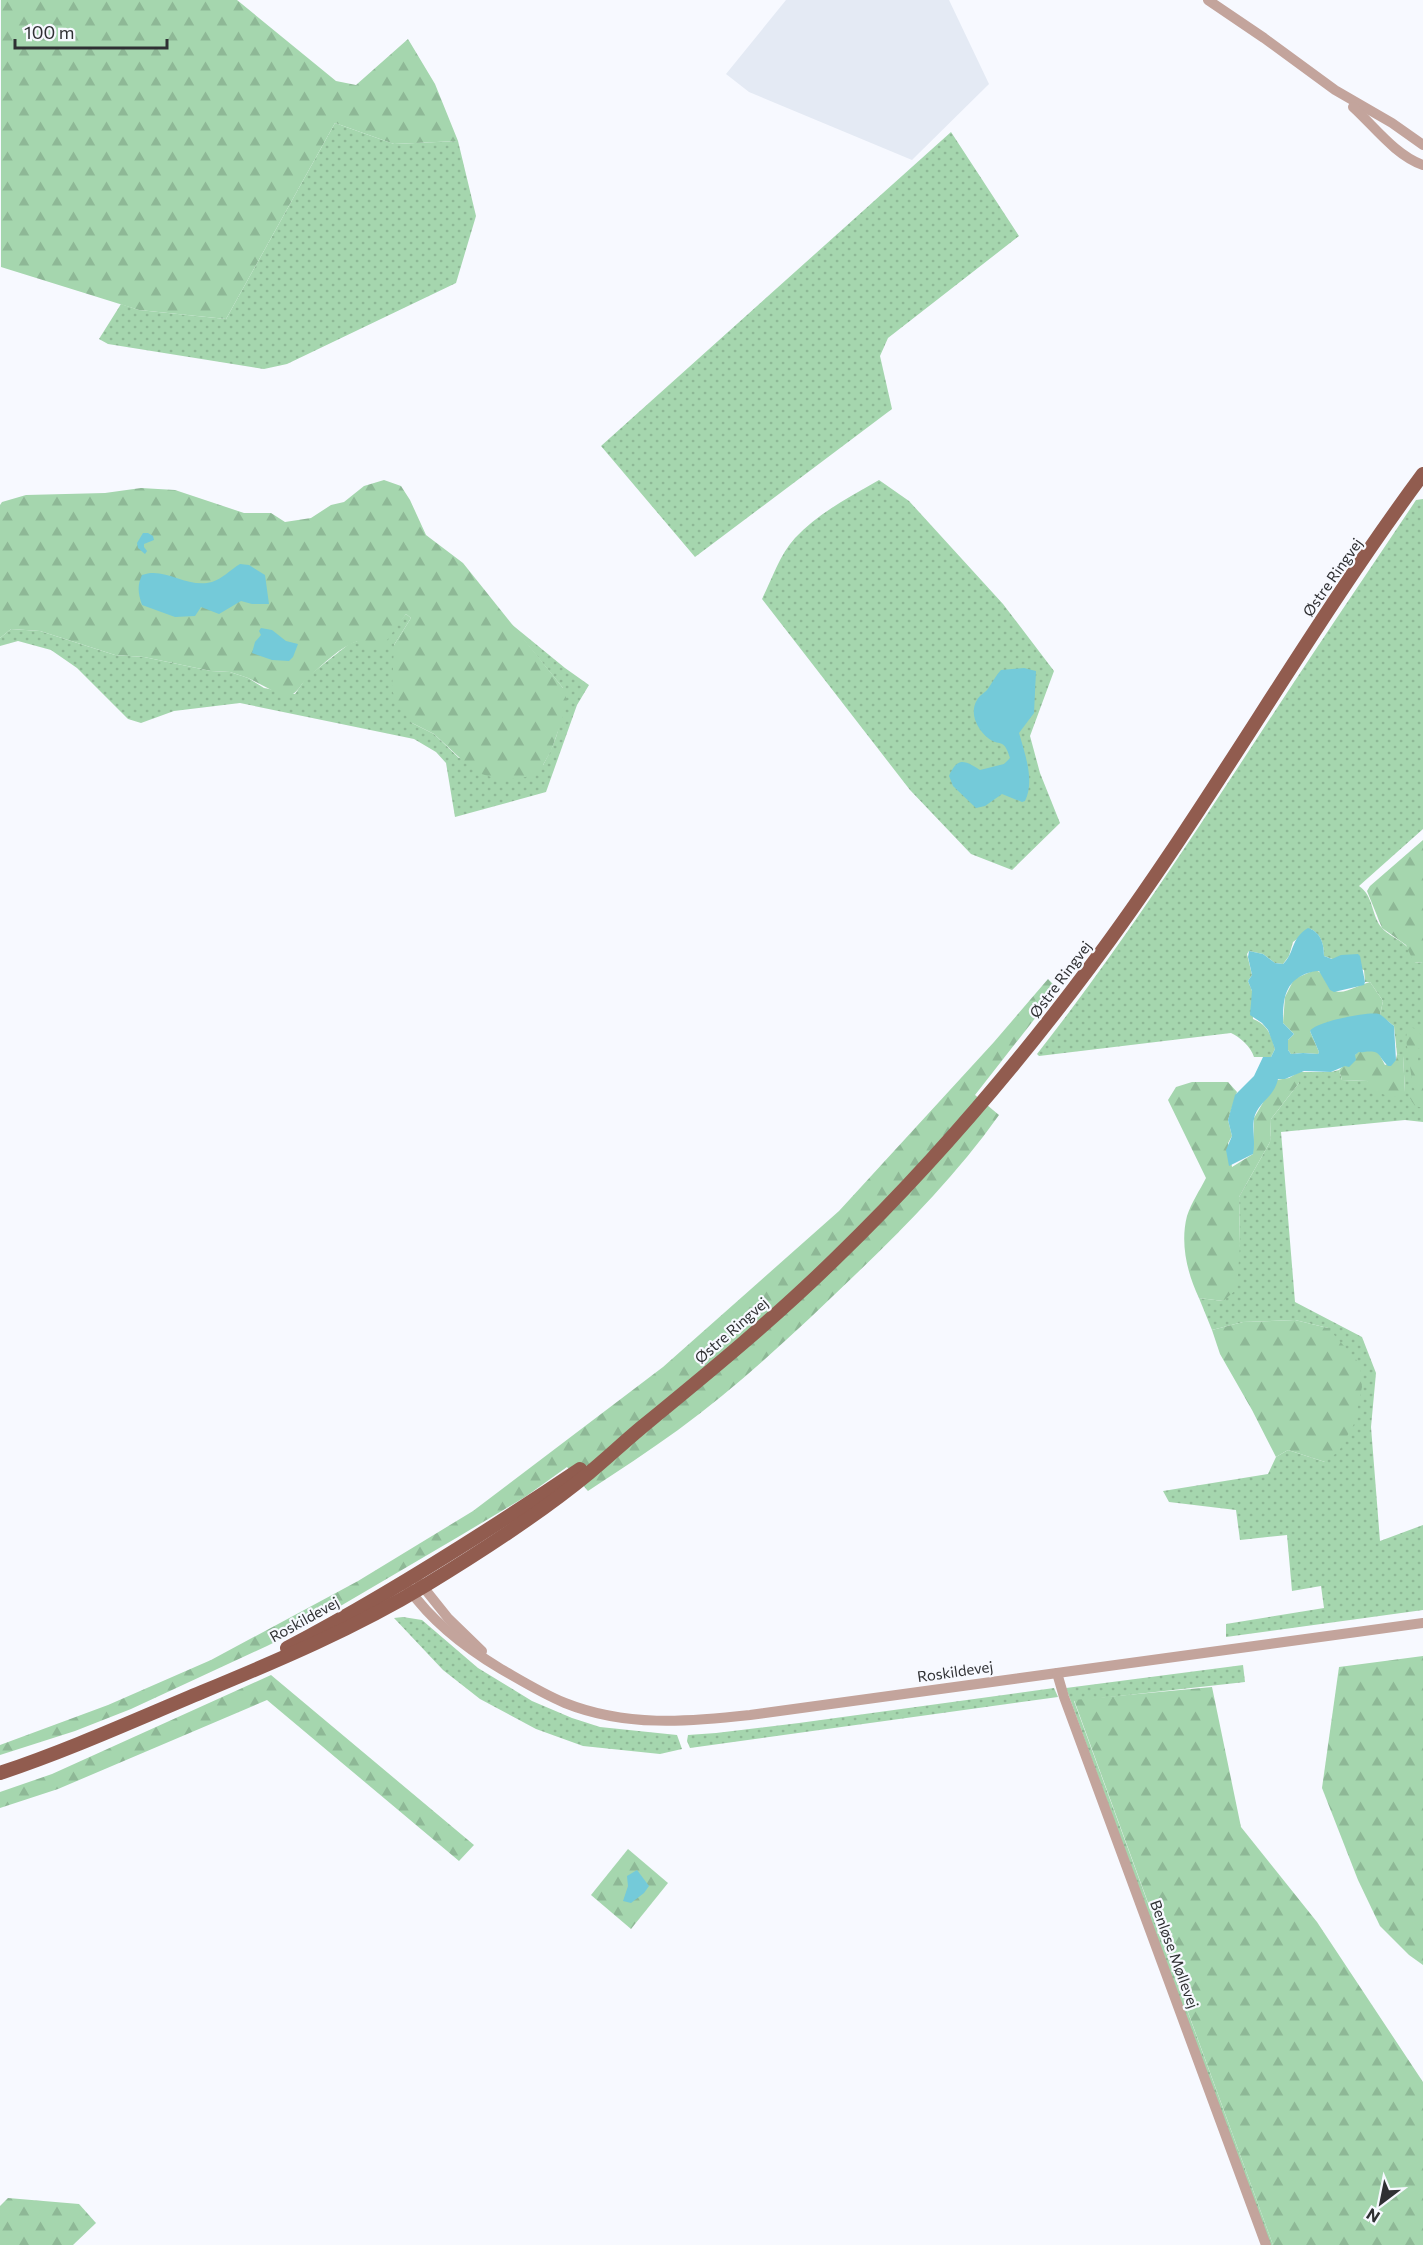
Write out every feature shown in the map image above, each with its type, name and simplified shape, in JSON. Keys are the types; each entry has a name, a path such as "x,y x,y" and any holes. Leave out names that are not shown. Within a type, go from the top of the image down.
{"main road":[{"name":"Østre Ringvej","path":"418,1590 469,1559 553,1501 590,1472 745,1341 833,1262 919,1174 1013,1066 1140,898 1312,634 1421,482"},
{"name":"Østre Ringvej","path":"409,1578 505,1520 637,1431"},
{"name":"Roskildevej","path":"205,1691 295,1644 409,1578"},
{"name":"Roskildevej","path":"0,1773 99,1736 321,1642 418,1590"}],"street":[{"path":"1208,0 1335,90 1392,123 1423,145"},
{"path":"1335,90 1392,144 1423,165"},
{"name":"Roskildevej","path":"409,1578 439,1624 467,1648 549,1696 588,1711 632,1720 656,1721 750,1716 1423,1623"},
{"name":"Benløse Møllevej","path":"1057,1673 1266,2245"}],"shaded area":[{"path":"786,0 949,0 989,84 912,160 749,92 726,74"}],"green space":[{"path":"1,0 237,0 336,81 356,85 408,39 435,84 458,141 394,144 335,123 226,319 139,310 1,267"},
{"path":"335,123 394,144 458,141 476,216 456,283 287,364 264,369 108,344 99,339 121,304 139,310 226,319"},
{"path":"951,132 1019,236 888,338 880,356 892,409 695,557 601,446"},
{"path":"384,480 401,486 426,535 463,563 563,688 567,701 551,751 543,765 526,777 501,780 475,772 434,734 412,723 398,706 392,690 394,645 411,618 406,614 382,647 373,650 358,641 351,644 326,661 296,691 285,697 248,678 230,672 211,671 144,657 115,655 40,631 11,629 0,638 0,505 2,502 26,495 105,493 141,488 175,490 244,513 271,513 285,522 311,518 331,505 344,502 364,486"},
{"path":"879,480 909,501 1003,604 1054,671 1030,736 1040,773 1060,823 1012,870 971,854 910,790 762,599 781,559 795,538 824,513"},
{"path":"1423,499 1423,829 1359,886 1367,895 1382,928 1409,949 1415,963 1423,962 1423,1122 1405,1120 1281,1132 1295,1302 1362,1337 1376,1373 1371,1427 1380,1541 1423,1525 1423,1610 1226,1637 1226,1624 1324,1608 1321,1586 1292,1591 1287,1535 1240,1540 1236,1510 1169,1502 1163,1491 1268,1474 1276,1457 1288,1450 1325,1462 1328,1328 1295,1320 1243,1322 1212,1330 1199,1298 1223,1301 1240,1244 1239,1197 1270,1142 1271,1119 1299,1083 1299,1072 1339,1070 1342,1080 1367,1081 1405,1092 1403,1056 1397,1054 1394,1026 1380,1015 1383,1001 1370,982 1365,982 1364,970 1324,956 1321,940 1311,929 1293,942 1289,956 1283,964 1275,963 1263,954 1249,951 1247,954 1252,975 1248,981 1252,991 1253,1019 1262,1024 1270,1035 1275,1049 1271,1057 1254,1057 1245,1043 1231,1033 1039,1056 1037,1054 1143,909 1416,500"},
{"path":"406,614 411,618 394,645 394,666 412,723 434,734 459,758 543,765 553,746 562,709 563,688 510,623 589,685 577,705 546,792 455,817 446,763 436,752 414,739 240,703 174,711 141,723 128,719 77,668 51,650 18,641 0,646 0,638 11,629 40,631 115,655 144,657 211,671 230,672 248,678 264,688 295,694 306,678 349,644 394,628"},
{"path":"1423,840 1423,962 1414,963 1406,945 1382,928 1367,891"},
{"path":"1315,970 1321,973 1334,991 1345,991 1370,982 1383,1001 1380,1015 1371,1014 1310,1031 1318,1054 1291,1054 1288,1050 1288,1040 1294,1034 1283,1023 1285,997 1294,979"},
{"path":"1048,979 1058,989 975,1095 999,1115 967,1157 913,1217 814,1315 748,1374 678,1430 588,1491 567,1467 525,1497 458,1537 303,1628 267,1646 131,1709 75,1731 0,1755 0,1745 108,1705 211,1660 358,1581 473,1511 663,1367 839,1211 994,1042"},
{"path":"1410,1027 1416,1029 1423,1037 1423,1051 1418,1048 1418,1066 1421,1070 1423,1067 1423,1108 1415,1106 1410,1098 1417,1093 1413,1087 1406,1039 1407,1030"},
{"path":"1372,1050 1378,1052 1385,1065 1396,1060 1397,1054 1403,1055 1405,1092 1400,1097 1381,1094 1367,1081 1342,1080 1339,1070 1358,1052"},
{"path":"1299,1072 1299,1083 1271,1119 1270,1142 1239,1197 1240,1244 1237,1289 1223,1301 1199,1298 1188,1268 1184,1237 1187,1216 1206,1178 1168,1100 1176,1087 1192,1082 1228,1082 1237,1092 1228,1120 1232,1136 1228,1143 1232,1167 1253,1154 1254,1118 1276,1080 1289,1078"},
{"path":"1295,1320 1328,1328 1360,1364 1362,1387 1354,1424 1339,1451 1325,1462 1288,1450 1276,1457 1220,1354 1212,1330 1243,1322"},
{"path":"394,1618 422,1620 478,1668 532,1701 600,1727 677,1735 682,1749 660,1754 583,1746 536,1729 480,1699 443,1670"},
{"path":"1423,1656 1423,1965 1409,1955 1380,1926 1358,1880 1322,1788 1339,1667"},
{"path":"1243,1665 1245,1682 1074,1701 1273,2245 1268,2245 1066,1688"},
{"path":"271,1675 474,1845 459,1861 267,1700 58,1789 0,1808 0,1792 52,1774"},
{"path":"1212,1687 1241,1827 1317,1922 1423,2082 1423,2245 1273,2245 1074,1700"},
{"path":"1054,1688 1058,1697 690,1748 687,1741 688,1735 799,1723"},
{"path":"628,1849 668,1883 631,1929 591,1895"},
{"path":"8,2198 79,2204 96,2223 73,2245 0,2245 0,2206"}],"water":[{"path":"143,533 153,536 154,540 144,544 147,551 145,554 138,548 137,543"},
{"path":"240,564 249,565 265,575 269,604 252,604 241,601 219,614 201,607 195,616 175,617 142,605 139,583 142,575 159,573 194,583 212,582"},
{"path":"261,628 272,630 286,641 298,644 289,661 272,660 252,653 255,642 261,635 259,631"},
{"path":"1024,668 1036,671 1034,713 1019,733 1028,767 1028,793 1025,801 1022,802 1002,794 985,806 976,808 953,786 949,776 956,765 962,762 980,770 1004,764 1010,758 1006,747 992,741 981,730 975,720 974,710 978,699 1001,670"},
{"path":"1308,928 1316,932 1321,939 1324,956 1332,959 1341,955 1358,954 1365,982 1364,985 1334,992 1330,990 1319,971 1305,974 1293,982 1286,994 1283,1007 1283,1023 1294,1034 1288,1040 1288,1050 1291,1054 1318,1054 1310,1031 1314,1028 1342,1018 1379,1014 1394,1026 1396,1060 1388,1066 1377,1053 1359,1052 1355,1055 1356,1060 1349,1067 1345,1066 1331,1072 1304,1071 1285,1079 1278,1079 1274,1090 1255,1115 1253,1154 1229,1166 1226,1150 1232,1136 1228,1120 1235,1095 1254,1076 1263,1057 1271,1057 1275,1049 1268,1030 1250,1015 1252,991 1248,981 1252,975 1249,951 1263,954 1275,963 1283,964 1295,941"},
{"path":"637,1870 649,1886 631,1903 623,1901 628,1886 627,1876"}]}
